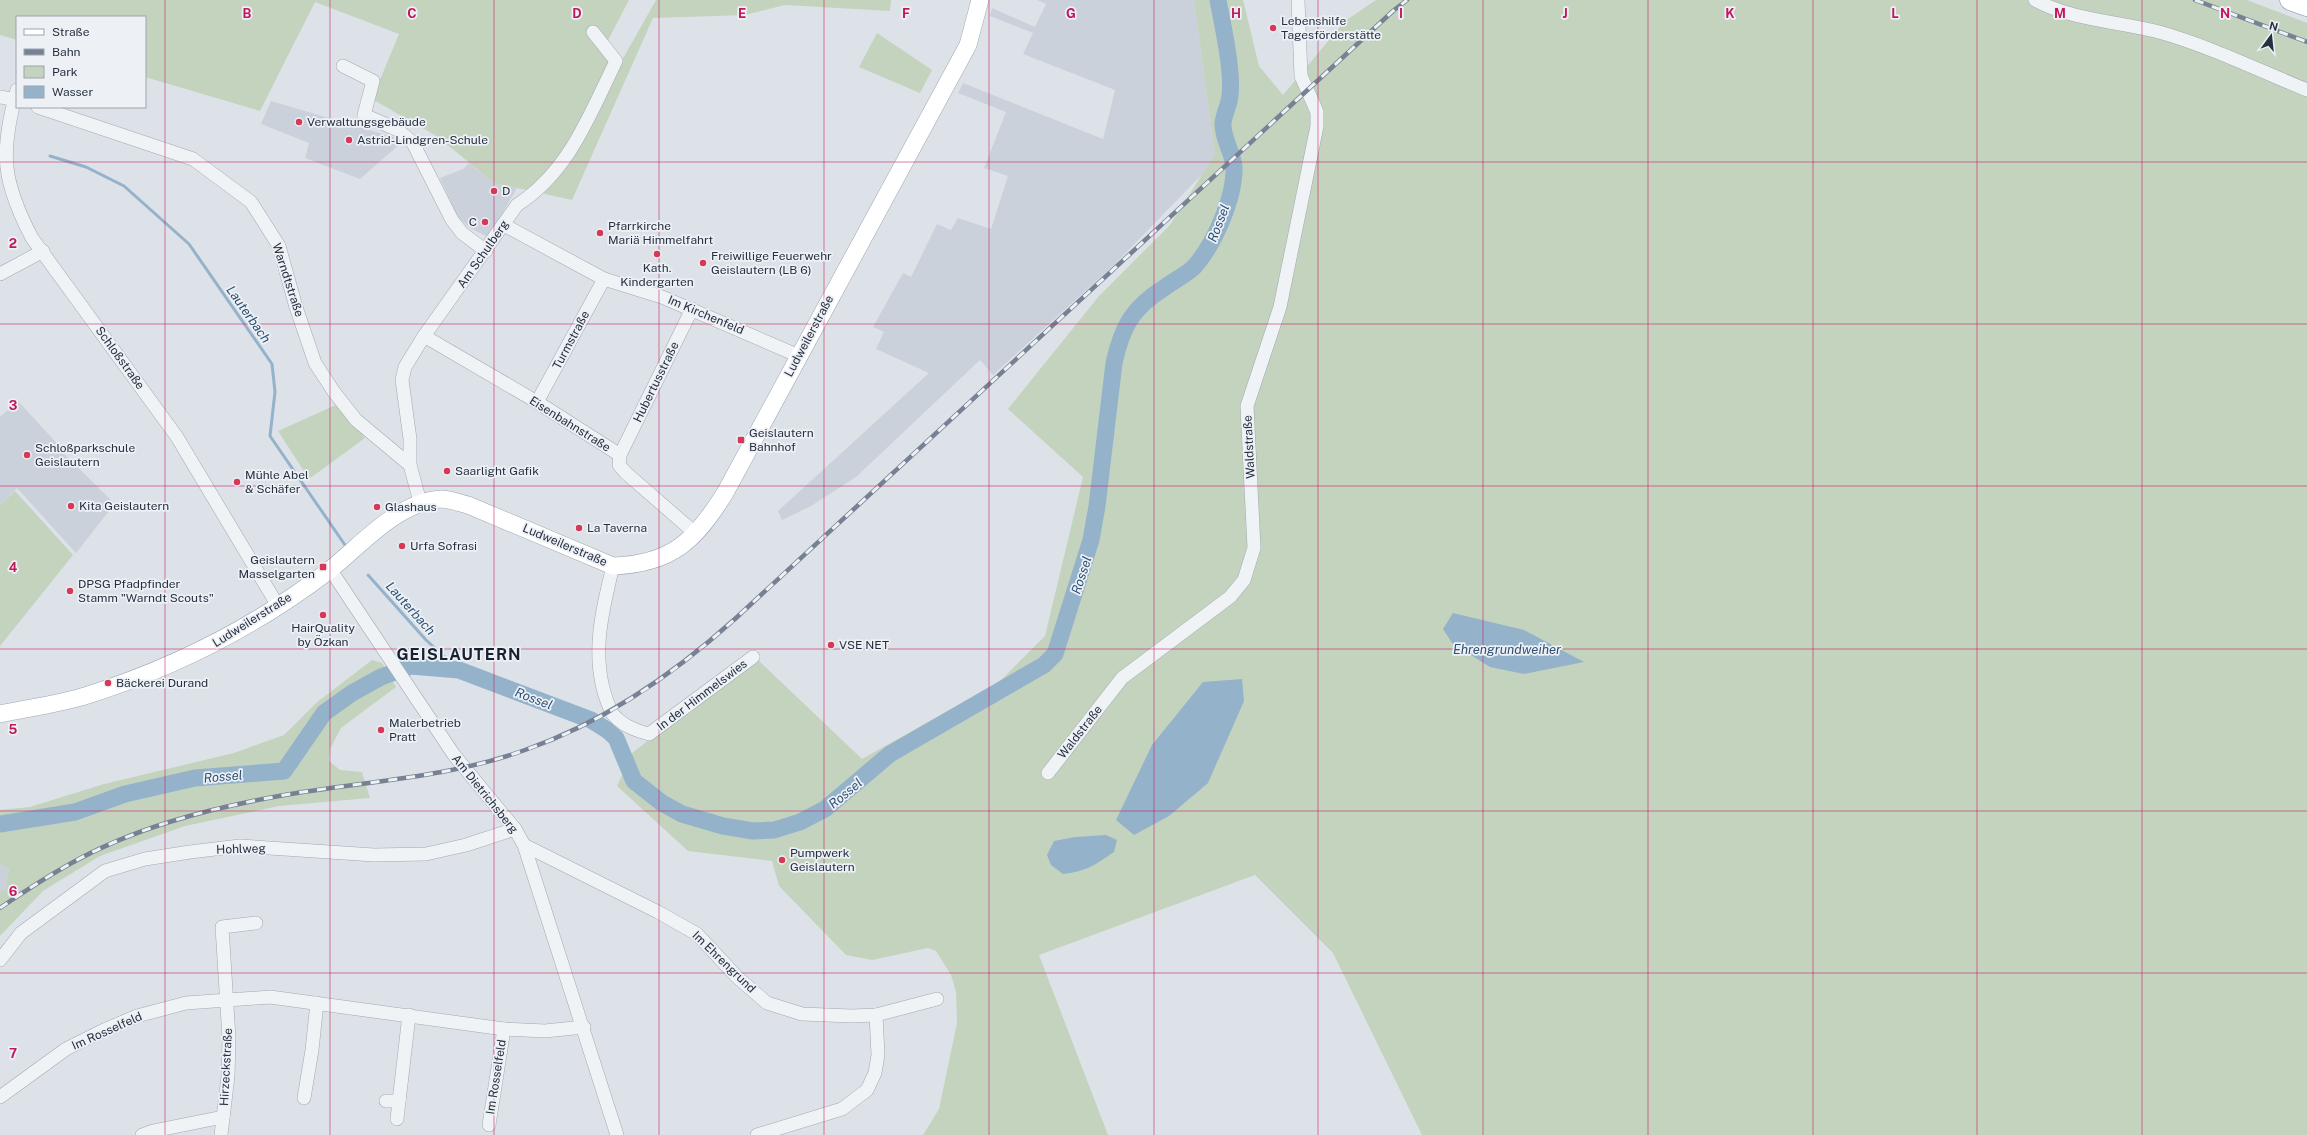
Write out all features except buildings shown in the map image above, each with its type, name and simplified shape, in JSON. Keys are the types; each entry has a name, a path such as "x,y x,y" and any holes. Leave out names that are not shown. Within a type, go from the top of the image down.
{"highway":[{"path":"2290,0 2307,6"}],"main road":[{"name":"Ludweilerstraße","path":"0,714 87,695 147,674 206,649 278,606 330,569 398,514 420,502 443,499 468,505 613,566 639,565 661,557 683,546 708,520 725,493 968,45 980,0"}],"street":[{"name":"Waldstraße","path":"1048,773 1122,678 1230,597 1244,580 1246,574 1254,548 1247,406 1280,306 1317,126 1317,112 1301,76 1298,0"},
{"path":"2035,0 2065,13 2157,32 2182,39 2307,90"},
{"name":"Am Schulberg","path":"420,502 410,465 410,439 402,380 411,356 424,336 486,251 517,205 535,194 560,168 582,130 616,61 593,32"},
{"path":"343,66 373,81 364,115 398,130 413,143 452,220 462,234 486,251"},
{"path":"0,97 16,96"},
{"name":"Schloßstraße","path":"16,96 6,138 6,172 15,206 32,238 43,251 177,438 278,606"},
{"name":"Warndtstraße","path":"41,108 193,159 251,202 279,246 296,307 315,363 334,392 356,420 410,465"},
{"name":"Im Kirchenfeld","path":"504,225 604,279 662,297 799,356"},
{"path":"0,274 43,251"},
{"name":"Turmstraße","path":"537,402 604,279"},
{"name":"Hubertusstraße","path":"620,456 692,309"},
{"name":"Eisenbahnstraße","path":"424,336 537,402 620,456 619,465 626,473 695,533"},
{"name":"In der Himmelswies","path":"613,566 602,610 598,655 600,679 611,712 620,722 636,731 649,734 753,657"},
{"name":"Am Dietrichsberg","path":"330,569 454,755 515,829 524,844 584,1027 617,1135"},
{"name":"Hohlweg","path":"0,960 21,933 105,871 144,859 240,846 374,855 426,854 466,845 515,829"},
{"name":"Im Ehrengrund","path":"524,844 658,912 697,934 737,977 767,1003 802,1014 876,1015 937,999"},
{"path":"227,999 222,927 256,923"},
{"name":"Im Rosselfeld","path":"0,1096 66,1049 104,1030 137,1016 186,1003 270,997 504,1029 545,1031 584,1027"},
{"name":"Hirzeckstraße","path":"221,1135 228,1076 227,999"},
{"path":"304,1098 312,1050 317,1003"},
{"path":"397,1119 409,1015"},
{"path":"757,1135 842,1109 867,1090 875,1073 878,1055 876,1015"},
{"name":"Im Rosselfeld","path":"489,1125 504,1029"},
{"path":"386,1101 399,1101"},
{"path":"142,1135 154,1131 223,1117"}],"shaded area":[{"path":"1037,0 1194,0 1216,160 1114,265 993,375 980,360 856,477 811,506 782,520 778,511 929,373 876,349 884,332 873,327 903,273 911,277 937,224 951,230 958,218 991,229 1008,176 984,168 1006,112 958,93 963,83 1103,139 1115,90 1023,54 1033,33 990,16 992,8 1035,27 1046,4"},
{"name":"Astrid-Lindgren-Schule","path":"271,101 393,137 402,142 360,179 305,158 309,143 261,124"},
{"name":"Astrid-Lindgren-Schule","path":"469,163 494,183 517,188 490,234 486,236 470,228 457,216 440,178 463,169"},
{"path":"18,401 61,448 59,449 111,500 109,511 76,553 17,488 0,505 0,417"},
{"path":"0,864 9,869 6,888 0,893"}],"green space":[{"path":"0,0 629,0 606,44 621,62 656,0 891,0 890,11 785,5 745,15 653,18 572,200 494,183 438,137 372,99 399,34 315,2 260,111 146,77 146,16 16,16 16,40 0,35"},
{"path":"1194,0 1243,0 1259,66 1283,95 1345,21 1376,0 2247,0 2307,23 2307,1135 1422,1135 1333,953 1255,875 1039,955 1108,1135 923,1135 939,1109 957,1023 956,992 951,975 936,951 928,948 872,960 846,955 779,886 772,861 688,851 617,786 632,753 698,702 759,661 862,759 999,682 1045,636 1083,477 1008,409 1099,296 1170,225 1215,154"},
{"path":"877,33 932,70 920,93 859,67"},
{"path":"338,404 365,438 309,479 278,431"},
{"path":"15,491 73,555 0,646 0,505"},
{"path":"372,660 382,663 396,687 341,728 330,749 329,761 340,770 362,772 370,798 279,806 185,826 100,856 43,891 0,936 0,893 6,888 9,869 0,864 0,810 30,807 104,784 234,753 284,735 316,703"}],"water":[{"name":"Ehrengrundweiher","path":"1453,613 1524,630 1584,662 1524,674 1490,667 1452,643 1443,629"},
{"path":"1242,679 1244,701 1208,783 1169,816 1134,835 1116,820 1152,745 1203,682"},
{"path":"1106,835 1117,840 1114,852 1096,864 1085,869 1063,874 1051,865 1047,855 1054,841 1075,837"}],"waterway":[{"name":"Rossel","path":"0,824 75,812 125,794 195,778 284,771 324,713 352,693 381,677 411,666 459,670 591,720 607,730 616,738 634,781 662,803 682,814 723,826 753,831 774,830 800,822 825,809 890,754 1044,665 1055,654 1091,540 1097,506 1114,363 1121,339 1136,311 1153,295 1191,270 1202,258 1216,234 1231,192 1234,167 1223,129 1224,116 1229,103 1231,86 1227,48 1218,0"},
{"name":"Lauterbach","path":"50,156 86,167 124,186 189,244 272,364 275,392 270,436 345,545"},
{"name":"Lauterbach","path":"368,575 426,640 459,670"}],"railway":[{"path":"0,908 68,865 118,840 144,830 198,814 252,801 434,773 495,760 554,739 611,711 663,677 712,639 736,618 1393,11 1407,0"},
{"path":"2195,0 2307,42"}],"place":[{"name":"Lebenshilfe Tagesförderstätte","path":"1273,28"},
{"name":"Verwaltungsgebäude","path":"299,122"},
{"name":"Astrid-Lindgren-Schule","path":"349,140"},
{"name":"D","path":"494,191"},
{"name":"C","path":"485,222"},
{"name":"Pfarrkirche Mariä Himmelfahrt","path":"600,233"},
{"name":"Kath. Kindergarten","path":"657,254"},
{"name":"Freiwillige Feuerwehr Geislautern (LB 6)","path":"703,263"},
{"name":"Geislautern Bahnhof","path":"741,440"},
{"name":"Schloßparkschule Geislautern","path":"27,455"},
{"name":"Saarlight Gafik","path":"447,471"},
{"name":"Mühle Abel & Schäfer","path":"237,482"},
{"name":"Kita Geislautern","path":"71,506"},
{"name":"Glashaus","path":"377,507"},
{"name":"La Taverna","path":"579,528"},
{"name":"Urfa Sofrasi","path":"402,546"},
{"name":"Geislautern Masselgarten","path":"323,567"},
{"name":"DPSG Pfadpfinder Stamm \"Warndt Scouts\"","path":"70,591"},
{"name":"HairQuality by Özkan","path":"323,615"},
{"name":"VSE NET","path":"831,645"},
{"name":"Bäckerei Durand","path":"108,683"},
{"name":"Malerbetrieb Pratt","path":"381,730"},
{"name":"Pumpwerk Geislautern","path":"782,860"}],"district":[{"name":"GEISLAUTERN","path":"459,654"}]}
